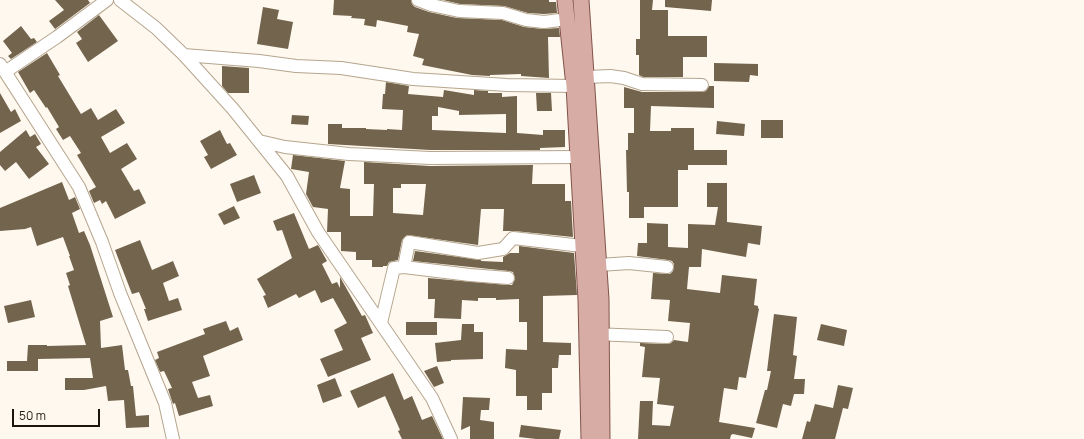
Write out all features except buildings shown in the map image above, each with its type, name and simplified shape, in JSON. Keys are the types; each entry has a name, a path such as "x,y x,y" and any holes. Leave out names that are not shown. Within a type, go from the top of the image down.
{"main road":[{"path":"566,0 571,86 578,157 582,246 600,334 602,439"},
{"path":"581,0 589,76 591,167 603,264 600,334 589,439"}],"street":[{"path":"108,0 57,37 3,68 28,110 79,188 102,242 120,293 165,403 173,439"},
{"path":"120,0 156,28 184,55 233,109 287,176 318,232 432,398 451,439"},
{"path":"418,0 431,5 459,11 503,13 526,20 544,22 568,19"},
{"path":"184,55 260,61 296,66 342,68 413,79 507,85 571,86"},
{"path":"589,76 624,78 642,84 702,85"},
{"path":"259,141 285,147 348,154 430,158 578,157"},
{"path":"404,267 409,242 478,253 503,249 513,238 582,246"},
{"path":"603,264 629,263 667,267"},
{"path":"381,323 394,268 404,267 508,278"},
{"path":"600,334 667,337"}]}
